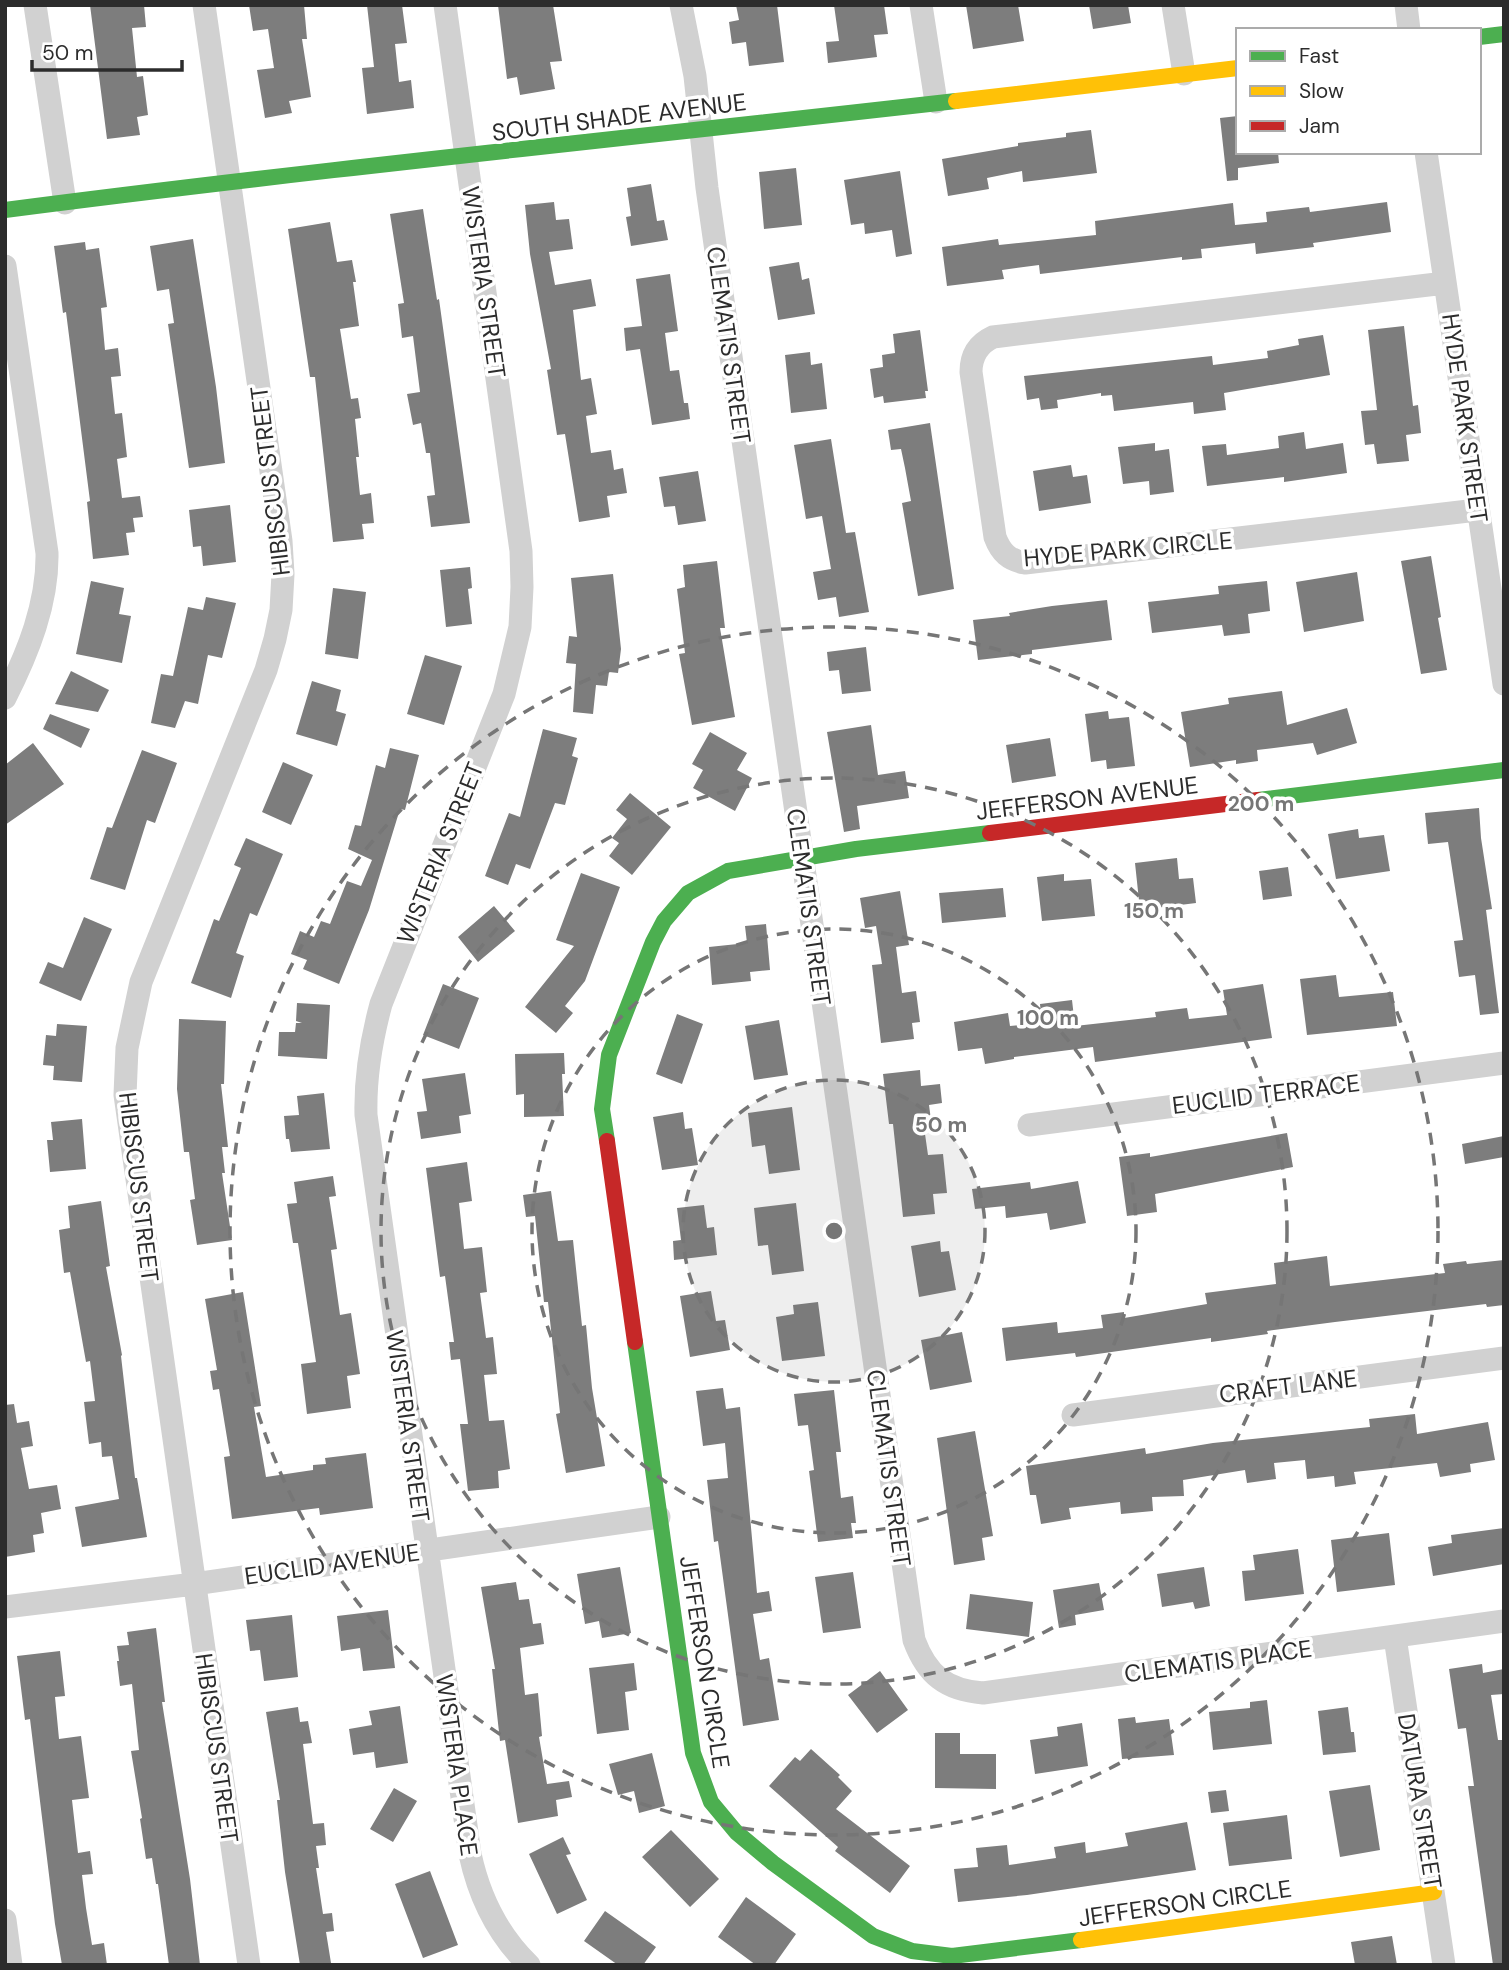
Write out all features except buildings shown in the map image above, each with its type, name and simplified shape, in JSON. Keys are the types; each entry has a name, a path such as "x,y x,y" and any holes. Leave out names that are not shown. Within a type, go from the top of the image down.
{"street":[{"path":"36,5 65,203"},
{"name":"HIBISCUS STREET","path":"204,5 281,541 281,610 266,670 142,982 127,1048 125,1095 248,1965"},
{"name":"WISTERIA STREET","path":"426,1550 368,1145 365,1090 370,1046 381,1004 504,694 520,627 522,587 521,551 445,5"},
{"name":"CLEMATIS STREET","path":"681,5 695,76 700,131 914,1640 920,1657 936,1676"},
{"path":"921,5 936,102"},
{"path":"1173,5 1184,74"},
{"path":"1406,5 1409,28"},
{"path":"1481,37 1504,34"},
{"name":"SOUTH SHADE AVENUE","path":"5,210 230,181 466,158 1236,68"},
{"name":"HYDE PARK STREET","path":"1426,154 1477,510 1500,625 1504,684"},
{"path":"5,265 47,553 44,598 5,698"},
{"name":"HYDE PARK CIRCLE","path":"1445,283 993,337 976,350 971,363 971,373 995,537 1000,549 1014,561 1026,564 1477,510"},
{"name":"JEFFERSON AVENUE","path":"802,858 1504,770"},
{"name":"JEFFERSON CIRCLE","path":"802,858 728,871 688,893 670,912 653,942 608,1055 601,1109 693,1753 709,1797 731,1828 745,1841 854,1924 881,1940 921,1953 962,1955 1434,1892"},
{"name":"EUCLID TERRACE","path":"1029,1125 1504,1063"},
{"name":"CRAFT LANE","path":"1073,1415 1504,1358"},
{"name":"EUCLID AVENUE","path":"5,1607 194,1584 659,1517"},
{"name":"WISTERIA PLACE","path":"426,1550 474,1872 480,1892 496,1923 508,1942 529,1965"},
{"name":"CLEMATIS PLACE","path":"936,1676 949,1685 983,1693 1504,1621"},
{"name":"DATURA STREET","path":"1395,1637 1444,1965"},
{"path":"5,1920 12,1965"}],"traffic: fast":[{"path":"1481,37 1504,34"},
{"path":"5,210 361,167 956,101"},
{"path":"1258,800 1504,770"},
{"path":"607,1141 602,1109 609,1055 653,942 664,921 688,893 728,871 856,849 990,833"},
{"path":"635,1342 693,1753 711,1802 736,1832 773,1863 873,1936 912,1951 952,1956 1081,1940"}],"traffic: slow":[{"path":"956,101 1236,68"},
{"path":"1081,1940 1434,1892"}],"traffic: jam":[{"path":"990,833 1258,800"},
{"path":"607,1141 635,1342"}]}
